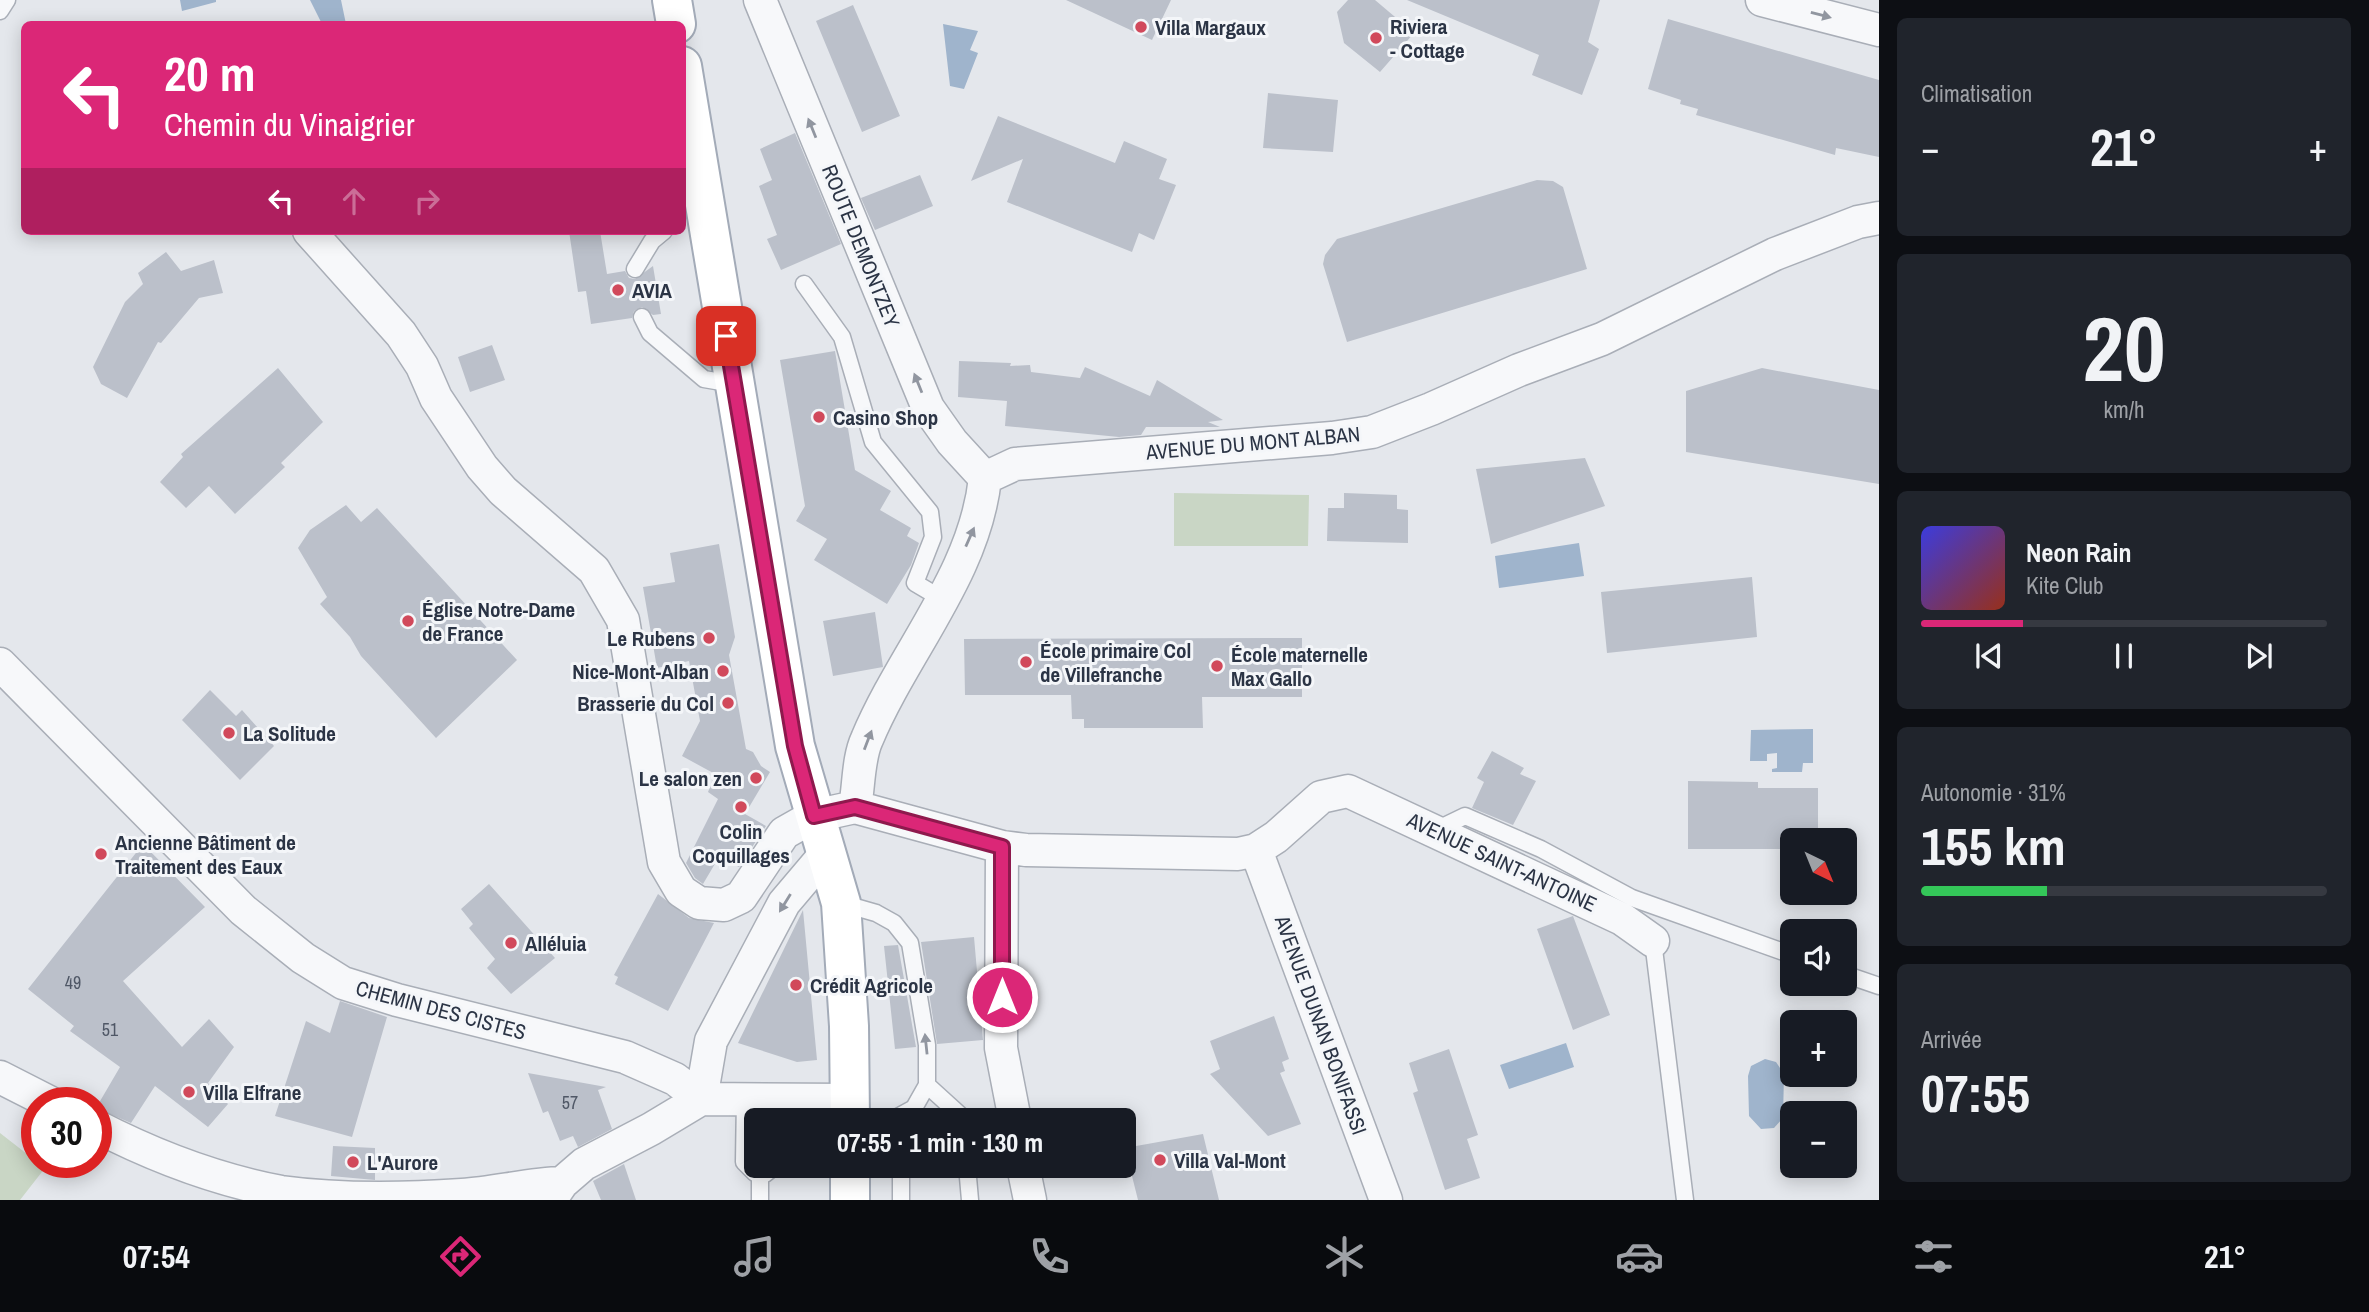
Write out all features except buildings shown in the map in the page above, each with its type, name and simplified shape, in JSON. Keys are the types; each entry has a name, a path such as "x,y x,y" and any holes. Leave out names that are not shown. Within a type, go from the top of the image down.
{"main road":[{"path":"672,0 676,21"},
{"path":"686,96 701,209 795,746 841,902 849,1108"},
{"path":"850,1178 850,1200"}],"street":[{"name":"ROUTE DEMONTZEY","path":"760,0 928,408 952,442 985,478"},
{"path":"1762,0 1879,30"},
{"name":"AVENUE DU MONT ALBAN","path":"985,478 1015,464 1332,438 1372,432 1519,370 1602,339 1776,254 1858,222 1879,218"},
{"path":"313,235 401,334 422,366 449,420 482,467 503,491 594,570 623,620 664,862 681,891 699,903 724,905 741,897 784,833 814,816 855,807 1002,847 1219,856 1256,850"},
{"path":"855,807 866,740 942,598 982,512 985,478"},
{"name":"CHEMIN DES CISTES","path":"0,664 243,910 313,965 343,983 397,1000 625,1057 675,1079 701,1098"},
{"name":"AVENUE SAINT-ANTOINE","path":"1256,850 1276,837 1321,797 1348,791 1622,919 1653,941"},
{"path":"1002,847 1002,1048 1013,1108"},
{"name":"AVENUE DUNAN BONIFASSI","path":"1256,850 1386,1200"},
{"path":"701,1098 711,1041 784,903 806,873 828,851"},
{"path":"0,1077 21,1088"},
{"path":"112,1134 128,1143 226,1179 283,1193 363,1200 465,1195 528,1184 556,1191 584,1164 651,1129 701,1098 745,1098 772,1108"},
{"path":"1025,1178 1030,1200"}],"lane":[{"path":"0,11 6,0"},
{"path":"635,269 660,235"},
{"path":"804,285 842,337 873,442 930,512 933,537 915,583 942,598"},
{"path":"642,317 650,333 704,379 733,384"},
{"path":"1436,830 1465,816 1541,849 1632,898 1780,951"},
{"path":"841,902 876,912 894,923 910,943 927,1045 927,1086 914,1108"},
{"path":"1653,941 1685,1200"},
{"path":"1857,978 1879,986"},
{"path":"927,1086 952,1108"},
{"path":"745,1098 745,1108"},
{"path":"760,1178 760,1200"},
{"path":"901,1178 901,1200"},
{"path":"968,1178 970,1200"}],"green space":[{"path":"1174,493 1309,495 1308,546 1174,546"},
{"path":"0,1133 21,1149 21,1178 37,1178 20,1200 0,1200"}],"water":[{"path":"180,0 216,0 216,2 182,11"},
{"path":"310,0 341,0 345,21 320,21"},
{"path":"943,24 978,31 970,50 978,53 964,89 950,86"},
{"path":"1579,543 1584,576 1499,588 1495,556"},
{"path":"1813,729 1813,763 1803,763 1802,772 1772,772 1772,769 1777,768 1777,753 1767,754 1767,761 1750,761 1751,730"},
{"path":"1566,1043 1574,1067 1509,1089 1500,1065"},
{"path":"1765,1059 1776,1062 1780,1068 1783,1101 1780,1101 1780,1121 1774,1128 1761,1129 1749,1116 1748,1076 1751,1066"}],"place":[{"name":"Villa Margaux","path":"1141,27"},
{"name":"Riviera - Cottage","path":"1376,38"},
{"name":"AVIA","path":"618,290"},
{"name":"Casino Shop","path":"819,417"},
{"name":"Église Notre-Dame de France","path":"408,621"},
{"name":"Le Rubens","path":"709,638"},
{"name":"École primaire Col de Villefranche","path":"1026,662"},
{"name":"École maternelle Max Gallo","path":"1217,666"},
{"name":"Nice-Mont-Alban","path":"723,671"},
{"name":"Brasserie du Col","path":"728,703"},
{"name":"La Solitude","path":"229,733"},
{"name":"Le salon zen","path":"756,778"},
{"name":"Colin Coquillages","path":"741,807"},
{"name":"Ancienne Bâtiment de Traitement des Eaux","path":"101,854"},
{"name":"Alléluia","path":"511,943"},
{"name":"Crédit Agricole","path":"796,985"},
{"name":"Villa Elfrane","path":"189,1092"},
{"name":"Villa Val-Mont","path":"1160,1160"},
{"name":"L'Aurore","path":"353,1162"}],"route":[{"path":"726,336 795,746 814,816 855,807 1002,847 1002,997"}]}
